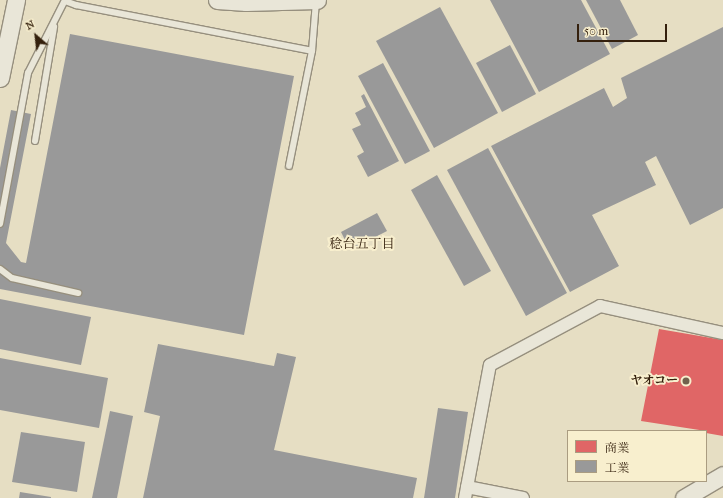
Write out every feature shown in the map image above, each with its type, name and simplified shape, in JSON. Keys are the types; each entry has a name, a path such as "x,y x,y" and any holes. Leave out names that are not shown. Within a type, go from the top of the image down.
{"street":[{"path":"0,78 16,0"},
{"path":"217,0 316,0"},
{"path":"523,498 466,492 490,365 600,306 723,333"},
{"path":"684,498 723,475"}],"lane":[{"path":"0,224 28,73 65,0 76,6 312,51"},
{"path":"289,166 312,51 317,14 316,0"},
{"path":"34,140 55,21"},
{"path":"0,270 12,278 78,293"}],"building: 商業":[{"name":"ヤオコー","path":"659,329 723,340 723,436 707,433 707,430 641,421"}],"building: 工業":[{"path":"490,0 581,0 610,54 539,92"},
{"path":"586,0 620,0 638,35 612,49"},
{"path":"440,7 498,113 434,148 376,41"},
{"path":"723,27 723,208 690,225 656,156 645,162 656,185 592,215 619,266 570,292 491,146 604,88 613,107 627,98 621,78"},
{"path":"70,34 294,76 244,335 0,289 0,168 11,110 31,114 6,243 21,262 26,263"},
{"path":"510,45 536,94 502,112 476,63"},
{"path":"383,63 430,151 405,164 358,76"},
{"path":"364,94 399,161 368,177 357,156 364,152 352,129 361,125 355,113 366,107 361,96"},
{"path":"488,148 567,293 526,316 447,170"},
{"path":"437,175 491,271 464,286 411,190"},
{"path":"377,213 387,231 350,250 341,232"},
{"path":"0,299 91,317 81,365 0,349"},
{"path":"158,344 274,366 277,353 296,357 274,450 417,478 413,498 143,498 160,416 144,412"},
{"path":"0,358 108,378 99,428 0,410"},
{"path":"438,408 468,412 455,498 424,498"},
{"path":"110,411 133,416 117,498 92,498"},
{"path":"21,432 85,442 77,492 12,482"},
{"path":"20,492 51,497 51,498 19,498"}],"place":[{"name":"ヤオコー","path":"686,381"}],"district":[{"name":"稔台五丁目","path":"362,244"}]}
